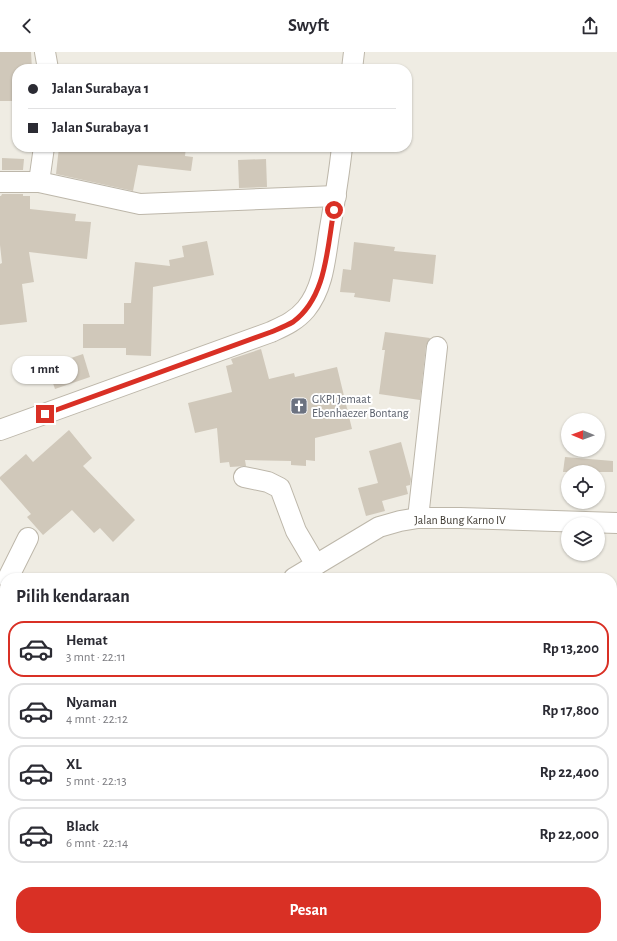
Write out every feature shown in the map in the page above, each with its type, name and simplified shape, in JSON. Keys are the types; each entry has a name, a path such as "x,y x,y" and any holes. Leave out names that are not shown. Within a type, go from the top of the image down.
{"street":[{"path":"46,52 47,64"},
{"path":"353,64 354,52"},
{"path":"39,182 43,152"},
{"path":"0,430 271,332 292,322 305,310 312,300 321,279 336,196 341,152"},
{"path":"0,182 39,182 140,204 336,196"},
{"path":"418,518 437,347"},
{"path":"244,477 268,482 280,488 296,531 316,565"},
{"name":"Jalan Bung Karno IV","path":"302,573 379,528 400,520 418,518 617,523"},
{"path":"10,573 28,538"}],"building":[{"path":"0,52 31,52 32,64 12,64 12,101 0,101"},
{"path":"58,152 185,152 185,156 193,157 191,171 138,165 133,191 56,174"},
{"path":"2,158 24,159 23,170 2,170"},
{"path":"266,159 267,187 239,188 238,160"},
{"path":"2,194 23,194 23,196 30,196 30,209 76,214 75,221 91,222 87,259 29,252 34,282 22,284 27,322 0,325 0,264 2,263 0,245 0,196"},
{"path":"207,241 214,275 153,287 151,356 126,355 126,348 83,348 83,324 124,324 124,303 131,303 135,262 170,266 169,260 184,257 182,246"},
{"path":"354,242 395,247 394,251 436,255 433,284 393,279 390,302 354,297 355,293 340,292 343,269 351,270"},
{"path":"385,332 430,338 426,346 420,400 379,394 385,350 382,350"},
{"path":"261,349 269,379 294,373 295,377 337,367 352,429 315,438 315,461 306,460 306,466 291,465 291,461 245,460 246,466 230,467 229,462 220,463 217,428 195,433 188,403 232,392 226,366 233,364 231,359"},
{"path":"83,354 90,377 55,389 47,366"},
{"path":"69,430 92,458 83,466 135,520 113,542 100,528 94,533 72,510 43,535 27,517 31,514 0,479 0,477 26,454 33,462"},
{"path":"401,442 411,479 410,485 406,486 408,494 382,501 385,511 366,516 358,488 378,483 369,451"},
{"path":"565,457 613,461 613,472 605,472 605,465 564,465"}],"place":[{"name":"GKPI Jemaat Ebenhaezer Bontang","path":"299,406"}],"route":[{"path":"45,414 271,332 292,322 305,310 315,295 321,279 334,210"}]}
